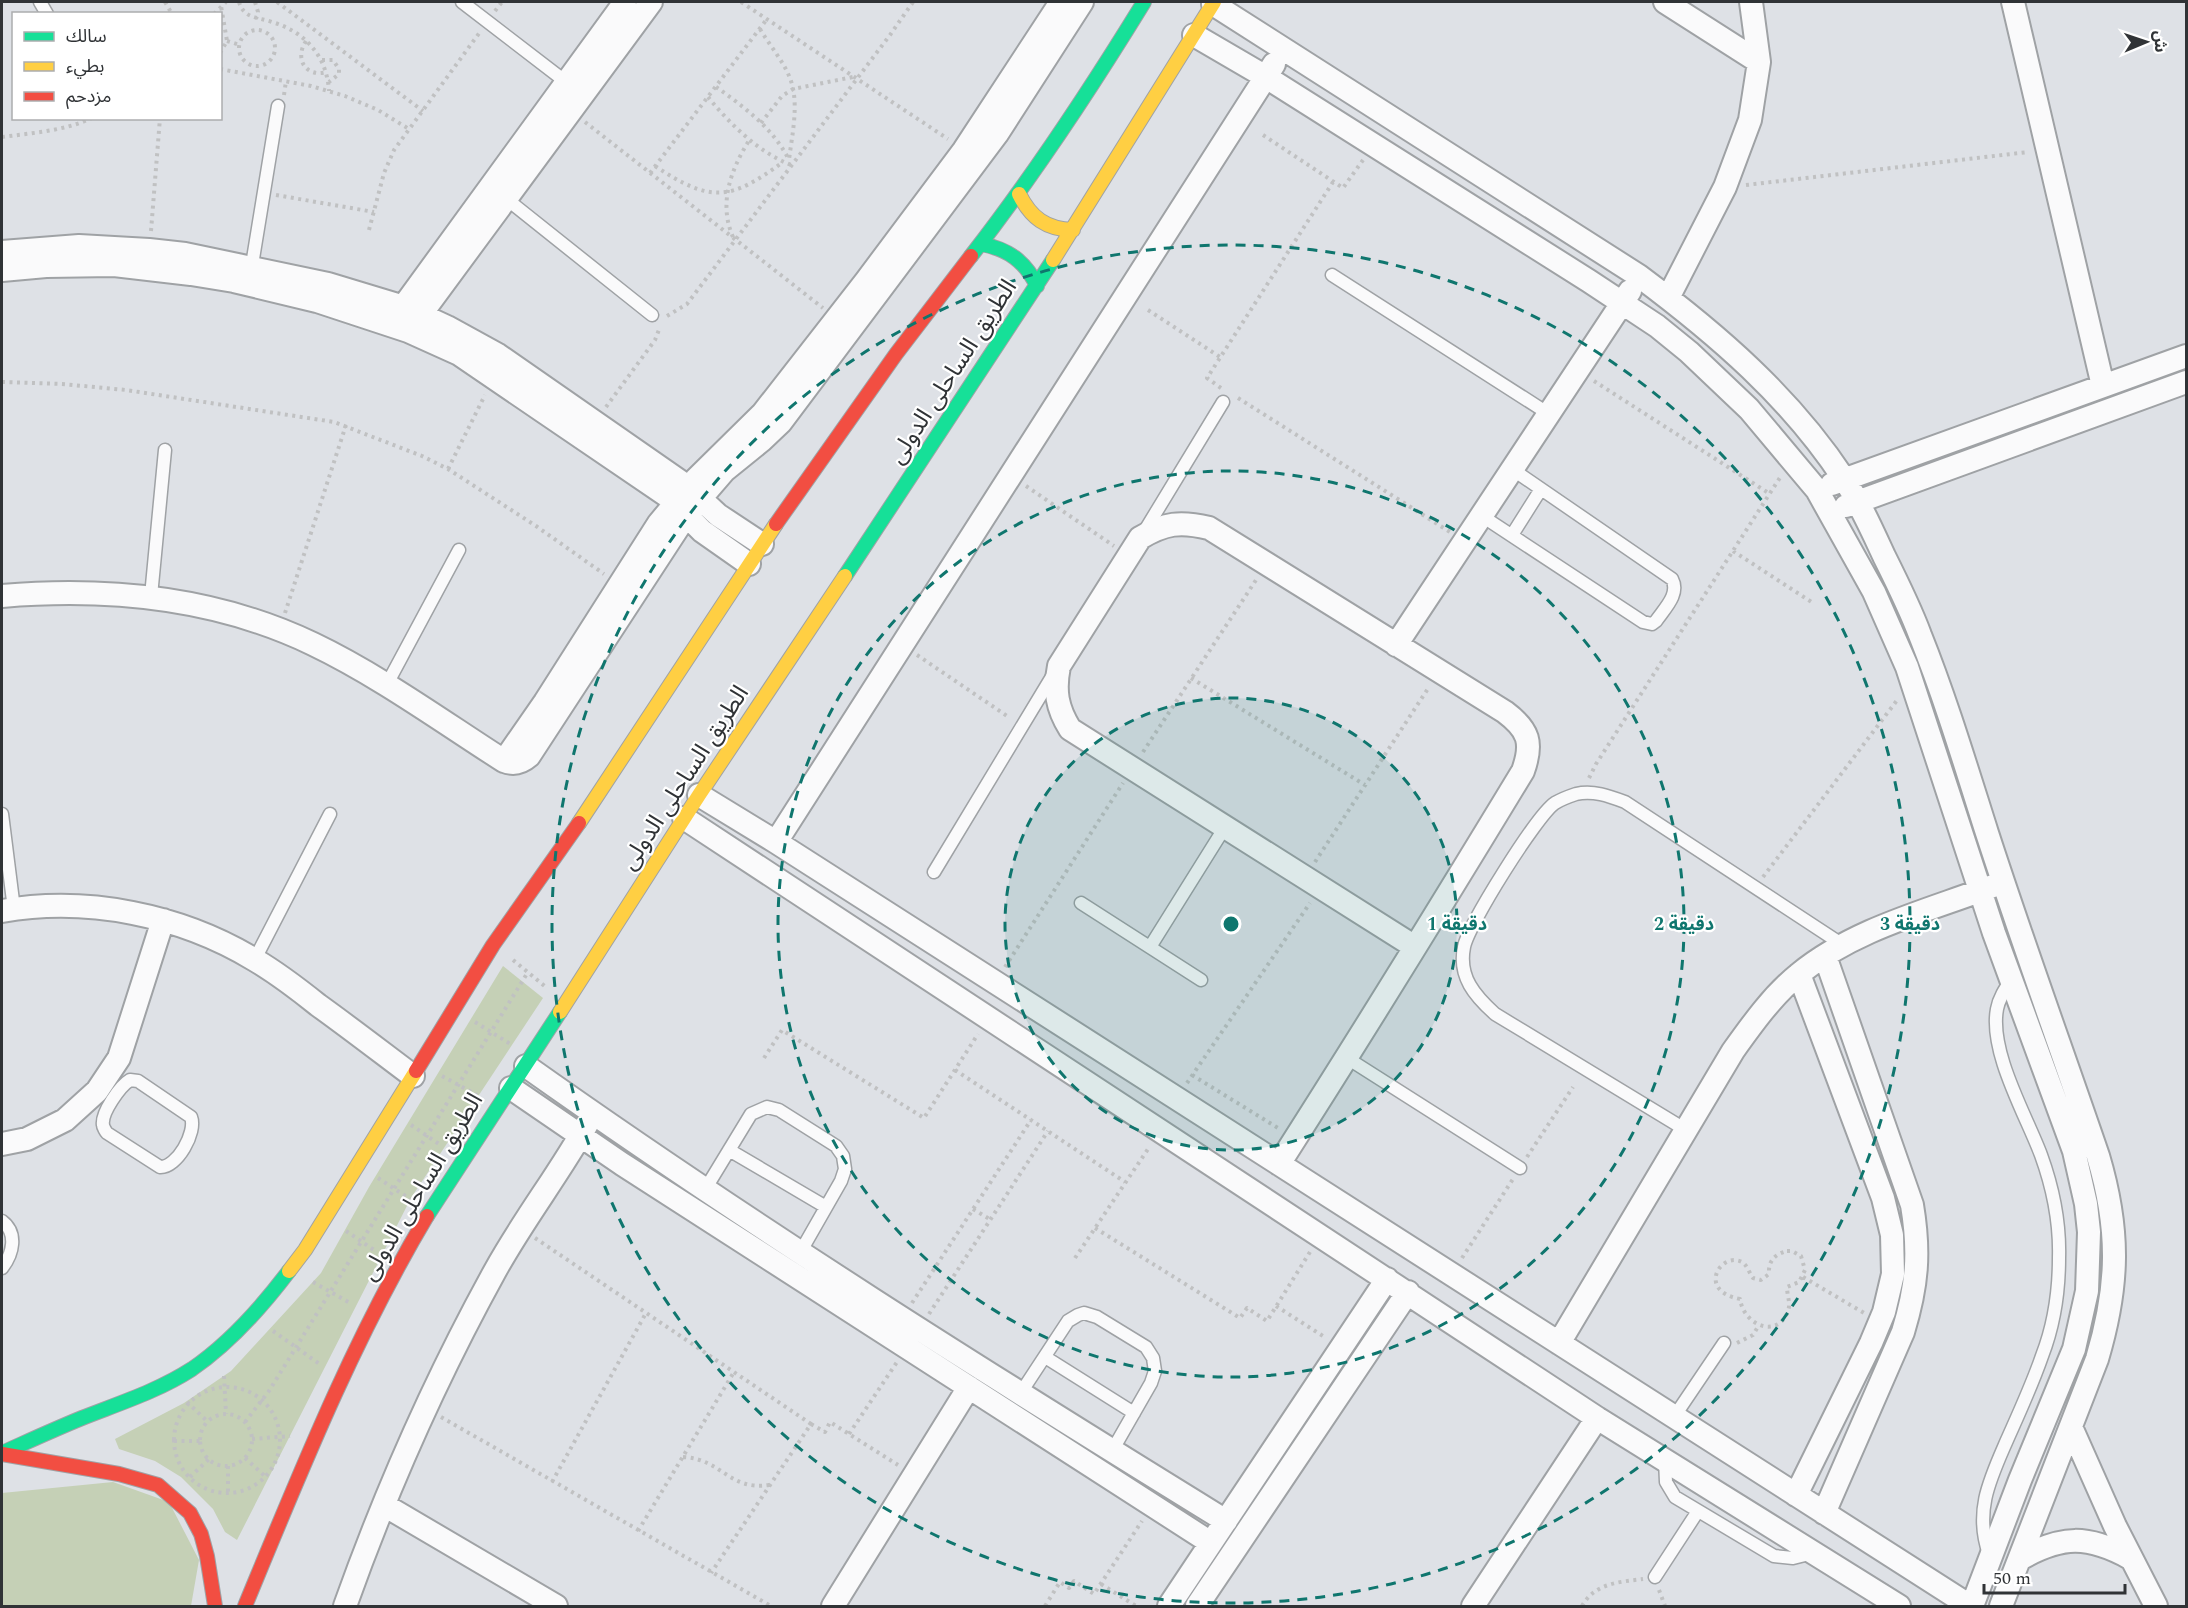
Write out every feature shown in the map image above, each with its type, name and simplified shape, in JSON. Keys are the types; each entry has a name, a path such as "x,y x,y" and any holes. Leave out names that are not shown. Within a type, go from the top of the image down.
{"highway":[{"name":"الطريق الساحلى الدولى","path":"2,1453 83,1418 135,1399 168,1383 223,1345 272,1296 325,1218 493,945 603,788 762,544 896,354 1019,194 1084,99 1144,2"},
{"name":"الطريق الساحلى الدولى","path":"245,1606 341,1379 429,1211 529,1062 699,795 1073,230 1214,3"},
{"path":"1019,194 1024,207 1045,226 1059,230 1073,230"},
{"path":"981,244 996,246 1022,260 1037,285"},
{"path":"2,1453 120,1474 158,1485 190,1514 201,1534 215,1606"}],"street":[{"path":"573,96 626,2"},
{"path":"406,319 498,193 573,96 651,2"},
{"path":"2,596 44,592 98,592 151,596 224,611 313,644 386,686 504,760 519,763 530,756 687,500 763,413 964,150 1061,2"},
{"path":"504,760 545,702 659,523 762,441 781,422 997,134 1082,2"},
{"path":"1665,2 1759,62"},
{"path":"1668,298 1725,187 1750,120 1759,62 1751,2"},
{"path":"2013,2 2103,386"},
{"path":"1214,3 1283,50 1639,276 1668,298 1732,349 1770,386 1844,478 1858,501 1920,634 1938,681 2003,882 2098,1156 2108,1189 2113,1223 2114,1281 2107,1326 2097,1359 2045,1491 2005,1605"},
{"path":"699,795 1971,1606 2074,1349 2087,1291 2089,1232 2083,1187 2074,1151 2011,980 1911,682 1886,616 1817,490 1749,409 1712,373 1656,326 1579,275 1266,77 1194,35"},
{"path":"776,842 1283,50"},
{"path":"2,252 79,246 149,250 250,276 317,301 406,319 498,356 595,422 687,500 702,531 749,564"},
{"path":"2,270 46,266 114,265 191,274 250,276"},
{"path":"1396,645 1639,276"},
{"path":"406,319 687,500 718,515 762,544"},
{"path":"1817,490 1844,478 2187,356"},
{"path":"1831,512 2187,382"},
{"path":"1279,1164 1347,1058 1523,771 1529,755 1527,738 1519,723 1209,528 1191,524 1173,524 1155,529 1134,547 1059,666 1055,683 1056,699 1061,715 1070,729 1415,947"},
{"path":"684,818 1597,1418 1899,1606"},
{"path":"1559,1343 1733,1051 1763,1009 1799,974 1834,950 1874,930 2003,882"},
{"path":"8,910 64,906 114,910 163,920 215,939 255,959 417,1070"},
{"path":"2,1144 27,1139 65,1120 104,1096 119,1058 163,920"},
{"path":"1824,1513 1903,1332 1912,1302 1917,1270 1917,1238 1912,1205 1834,950"},
{"path":"1796,1495 1880,1322 1893,1274 1892,1235 1883,1198 1799,974"},
{"path":"529,1062 592,1113 801,1251 909,1332 969,1388 1211,1544"},
{"path":"511,1088 580,1136 909,1332 1020,1394 1226,1521"},
{"path":"345,1606 384,1504 426,1408 496,1269 580,1136 592,1113"},
{"path":"1169,1606 1387,1279"},
{"path":"1197,1606 1408,1292"},
{"path":"833,1606 969,1388"},
{"path":"1473,1606 1597,1418"},
{"path":"2071,1427 2130,1558 2156,1606"},
{"path":"2020,1480 2045,1491"},
{"path":"384,1504 556,1606"},
{"path":"2020,1559 2041,1547 2063,1541 2087,1541 2110,1546 2130,1558"}],"lane":[{"path":"462,2 573,96"},
{"path":"250,276 278,106"},
{"path":"498,193 659,319"},
{"path":"1332,275 1549,414"},
{"path":"1134,547 1225,397"},
{"path":"151,596 165,450"},
{"path":"1482,516 1648,624 1656,621 1674,595 1672,579 1512,470"},
{"path":"1512,535 1541,489"},
{"path":"386,686 459,549"},
{"path":"934,872 1059,666"},
{"path":"1686,1130 1495,1014 1476,997 1465,973 1464,947 1474,923 1537,822 1554,804 1577,794 1602,793 1625,802 1755,887 1834,950"},
{"path":"2,814 8,910"},
{"path":"255,959 330,814"},
{"path":"1150,947 1225,827"},
{"path":"1082,903 1201,980"},
{"path":"1991,1558 1986,1546 1983,1519 1988,1483 2042,1357 2050,1332 2059,1281 2058,1229 2049,1180 2042,1156 2020,1108 1998,1040 1997,1008 2011,980"},
{"path":"1347,1058 1520,1168"},
{"path":"130,1080 138,1082 191,1117 193,1130 173,1164 160,1167 107,1133 103,1125 104,1096 130,1080"},
{"path":"706,1188 755,1110 766,1107 779,1110 836,1146 843,1156 844,1176 801,1251"},
{"path":"729,1150 826,1207"},
{"path":"2,1221 6,1224 13,1240 10,1258 2,1268"},
{"path":"1020,1394 1068,1321 1078,1315 1096,1317 1146,1347 1153,1358 1154,1377 1112,1451"},
{"path":"1674,1417 1724,1343"},
{"path":"1045,1357 1134,1413"},
{"path":"1665,1460 1664,1475 1675,1497 1774,1556 1793,1558 1813,1553"},
{"path":"1655,1577 1698,1511"}],"path":[{"path":"216,12 226,2"},
{"path":"238,2 243,11 256,20 271,21 306,41 322,60 327,72 329,91"},
{"path":"255,2 258,12 256,20"},
{"path":"277,2 423,111"},
{"path":"369,230 388,161 502,2"},
{"path":"741,2 964,150"},
{"path":"595,422 652,344 659,319 687,304 790,162 913,2"},
{"path":"221,6 227,41 222,50"},
{"path":"650,173 767,19"},
{"path":"760,29 786,70 794,89 790,162"},
{"path":"261,31 272,38 275,52 267,63 254,66 243,58 240,45 248,33 261,31"},
{"path":"227,41 240,45"},
{"path":"306,41 300,55 302,62 312,73 327,72"},
{"path":"322,60 333,60 339,69 339,74 329,82"},
{"path":"222,69 329,91 378,111 409,129"},
{"path":"761,123 782,96 794,89 856,78"},
{"path":"716,87 761,123 779,144 790,162"},
{"path":"573,96 650,173 837,318"},
{"path":"708,97 750,140 783,162 790,162"},
{"path":"2,137 43,132 88,120"},
{"path":"149,250 160,120"},
{"path":"1263,135 1343,188 1373,145"},
{"path":"735,239 726,216 727,194 738,160 750,140"},
{"path":"1725,187 2047,150"},
{"path":"655,166 699,189 727,194 757,180 783,162"},
{"path":"1225,397 1207,378 1333,182"},
{"path":"264,193 374,212"},
{"path":"1148,310 1220,357"},
{"path":"1577,370 1770,494"},
{"path":"448,470 493,377"},
{"path":"2,382 62,384 126,390 315,417 346,425 422,456 448,470 536,526 620,585"},
{"path":"1236,397 1465,542"},
{"path":"280,630 346,425"},
{"path":"1587,794 1587,785 1592,770 1792,458"},
{"path":"1011,475 1134,547"},
{"path":"1733,551 1813,603"},
{"path":"902,644 1022,727"},
{"path":"1176,1098 1313,883 1365,785 1439,672"},
{"path":"1191,678 1365,785"},
{"path":"1755,887 1911,682"},
{"path":"493,945 566,1003"},
{"path":"245,1422 297,1347 528,972"},
{"path":"454,1008 491,1032 529,1062"},
{"path":"765,1058 782,1030 924,1118 989,1018"},
{"path":"417,1070 458,1085 497,1107"},
{"path":"955,1070 1125,1182"},
{"path":"1192,1075 1295,1139"},
{"path":"391,1111 462,1159"},
{"path":"849,1434 909,1332 973,1209 1031,1120"},
{"path":"1075,1258 1160,1130"},
{"path":"909,1332 990,1220 1048,1131"},
{"path":"358,1165 429,1211"},
{"path":"973,1209 990,1220"},
{"path":"325,1218 399,1265"},
{"path":"1095,1228 1240,1318 1247,1308 1267,1321 1321,1236"},
{"path":"521,1229 811,1424 825,1432 830,1422 914,1475"},
{"path":"1792,1251 1803,1259 1805,1270 1803,1277 1794,1286 1787,1287 1790,1304 1783,1320 1771,1326 1759,1325 1748,1319 1740,1299 1725,1296 1720,1292 1716,1275 1722,1265 1731,1260 1742,1263 1753,1278 1761,1280 1769,1274 1773,1258 1782,1252 1792,1251"},
{"path":"291,1269 372,1316"},
{"path":"1803,1277 1880,1322"},
{"path":"1276,1306 1341,1348"},
{"path":"552,1482 646,1313"},
{"path":"253,1316 341,1379"},
{"path":"1724,1343 1735,1344 1747,1339 1753,1335 1759,1325"},
{"path":"223,1345 226,1414"},
{"path":"638,1531 734,1372"},
{"path":"224,1387 248,1391 262,1400 275,1417 280,1437 278,1454 266,1477 248,1489 228,1494 203,1488 189,1478 178,1461 174,1441 179,1417 188,1403 204,1392 224,1387"},
{"path":"426,1408 771,1606"},
{"path":"226,1414 236,1416 245,1422 252,1439 245,1458 228,1466 217,1465 209,1459 201,1448 202,1431 208,1422 219,1415 226,1414"},
{"path":"711,1573 811,1424"},
{"path":"252,1439 316,1434"},
{"path":"174,1441 201,1441"},
{"path":"683,1457 705,1460 750,1486 770,1485"},
{"path":"189,1478 209,1459"},
{"path":"228,1466 228,1494"},
{"path":"1045,1606 1060,1582 1069,1588 1074,1581 1094,1594 1152,1505"},
{"path":"1582,1606 1590,1595 1606,1585 1655,1577"},
{"path":"1101,1584 1136,1606"}],"green space":[{"path":"503,966 543,998 411,1198 237,1540 225,1532 213,1509 181,1477 155,1461 119,1449 115,1439 184,1403 231,1371 321,1273 369,1187"},
{"path":"113,1482 169,1502 199,1560 191,1606 2,1606 2,1493"}],"traffic: fast":[{"path":"971,256 1061,132 1144,2"},
{"path":"981,244 999,249 1015,258 1027,270 1037,286"},
{"path":"845,576 1053,260"},
{"path":"427,1216 560,1012"},
{"path":"2,1453 152,1390 192,1369 244,1324 289,1271"}],"traffic: slow":[{"path":"1053,260 1214,2"},
{"path":"1019,194 1029,210 1040,221 1055,227 1073,230"},
{"path":"579,823 776,524"},
{"path":"560,1012 699,795 845,576"},
{"path":"289,1271 305,1250 416,1071"}],"traffic: jam":[{"path":"776,524 896,354 971,256"},
{"path":"416,1071 493,945 579,823"},
{"path":"245,1606 351,1359 427,1216"},
{"path":"2,1454 119,1474 158,1485 190,1513 201,1534 215,1606"}]}
